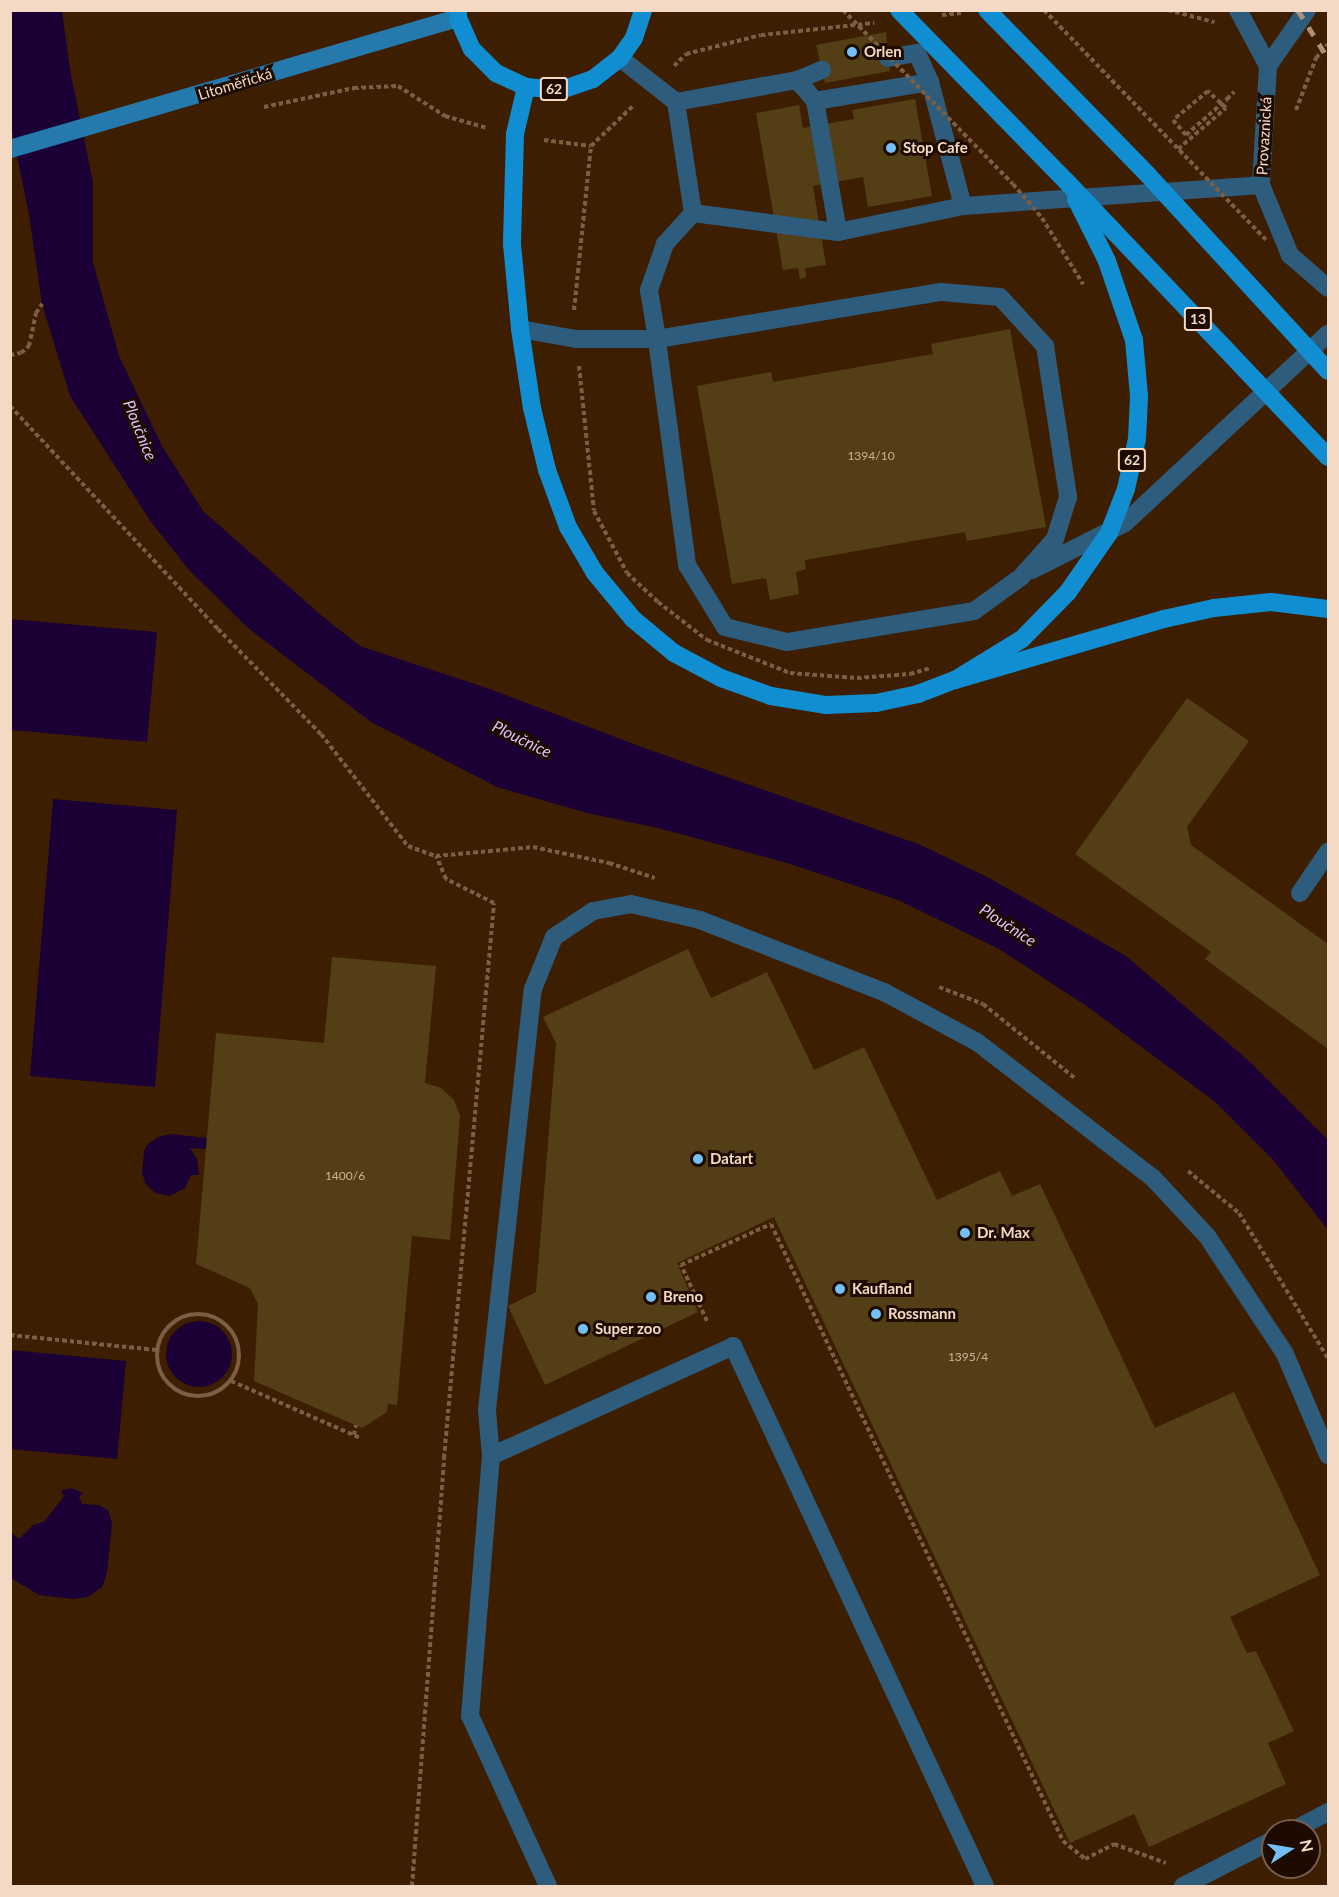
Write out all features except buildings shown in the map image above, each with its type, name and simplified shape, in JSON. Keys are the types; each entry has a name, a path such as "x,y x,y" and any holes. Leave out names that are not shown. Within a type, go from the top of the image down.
{"main road":[{"name":"62","path":"458,14 472,49 496,73 526,87 561,90 593,79 620,58 634,38 643,10"},
{"name":"13","path":"899,10 1067,182 1329,457"},
{"path":"987,10 1148,175 1329,371"},
{"name":"Litoměřická","path":"10,149 244,82 458,14"},
{"name":"62","path":"526,87 514,145 512,244 520,329 532,408 548,470 568,527 596,573 633,619 674,653 702,668 771,696 826,705 876,703 918,694 955,680 1022,639 1068,592 1109,533 1126,489 1137,429 1139,396 1134,339 1107,261 1067,182"},
{"path":"955,680 1164,619 1214,608 1271,602 1329,609"}],"street":[{"path":"1238,10 1268,66 1307,10"},
{"path":"888,58 917,53 930,82 963,206"},
{"path":"620,58 676,102 693,213"},
{"name":"Provaznická","path":"1268,66 1261,185 1290,255 1329,288"},
{"path":"676,102 797,80 822,70"},
{"path":"797,80 815,101 838,232"},
{"path":"815,101 930,82"},
{"path":"693,213 838,232 963,206 1261,185"},
{"path":"693,213 665,244 649,290 687,565 725,627 787,642 974,611 1023,575 1125,523 1329,333"},
{"path":"520,329 576,339 657,339 941,292 1000,297 1046,346 1068,496 1055,539 1023,575"},
{"path":"1300,893 1329,852"},
{"path":"548,1887 470,1716 491,1456 487,1410 533,989 554,938 593,910 631,904 700,920 884,992 977,1041 1153,1178 1207,1236 1285,1354 1329,1455"},
{"path":"491,1456 733,1346 985,1887"},
{"path":"1315,1819 1329,1812"},
{"path":"1183,1887 1261,1846"}],"path":[{"path":"843,10 1013,184 1042,218 1086,289"},
{"path":"1044,10 1266,240"},
{"path":"1168,10 1214,22"},
{"path":"1294,119 1316,58 1329,44"},
{"path":"263,107 354,88 398,86 445,116 490,129"},
{"path":"1178,149 1226,108 1220,102 1208,91 1173,120 1186,135 1218,106 1227,99 1234,92"},
{"path":"10,355 21,353 29,346 36,313 42,304"},
{"path":"10,406 218,629 321,734 408,846 436,856 446,879 494,903 444,1458 412,1887"},
{"path":"594,511 627,573 658,602 707,640 790,673 857,678 910,674 938,666"},
{"path":"707,1321 681,1265 771,1224 1063,1841 1085,1859 1114,1844 1171,1865"},
{"path":"200,1313 216,1316 228,1324 238,1345 238,1362 231,1381 207,1395 178,1391 167,1384 158,1369 156,1350 173,1324 185,1315 200,1313"},
{"path":"10,1335 156,1350"},
{"path":"231,1381 360,1438"},
{"path":"354,1435 356,1425"}],"water":[{"name":"Ploučnice","path":"10,11 62,11 70,70 93,182 93,262 119,356 162,446 203,511 322,616 360,646 490,689 644,748 921,845 991,879 1126,956 1249,1061 1328,1140 1328,1230 1274,1161 1214,1101 1088,1007 999,949 898,900 787,863 658,828 587,813 497,787 371,722 248,628 190,571 151,522 70,396 42,304 29,215 11,126"},
{"path":"10,619 157,632 147,742 11,730"},
{"path":"53,799 177,810 155,1087 30,1076"},
{"path":"171,1134 207,1138 206,1149 190,1148 197,1159 199,1175 191,1175 185,1188 170,1196 155,1193 145,1183 142,1172 144,1151 148,1144 158,1137"},
{"path":"199,1321 212,1323 222,1331 230,1341 232,1354 230,1367 222,1377 212,1385 199,1387 186,1385 176,1377 168,1367 166,1354 168,1341 176,1331 186,1323"},
{"path":"11,1350 126,1361 117,1459 11,1449"},
{"path":"71,1488 83,1493 79,1497 82,1504 99,1505 108,1510 112,1523 107,1573 102,1587 88,1597 73,1599 39,1595 11,1578 11,1532 19,1539 33,1525 44,1522 64,1496 61,1491"}],"railway":[{"path":"1298,10 1328,58"}],"place":[{"name":"Orlen","path":"852,52"},
{"name":"Stop Cafe","path":"891,148"},
{"name":"Datart","path":"698,1159"},
{"name":"Dr. Max","path":"965,1233"},
{"name":"Kaufland","path":"840,1289"},
{"name":"Breno","path":"651,1297"},
{"name":"Rossmann","path":"876,1314"},
{"name":"Super zoo","path":"583,1329"}]}
